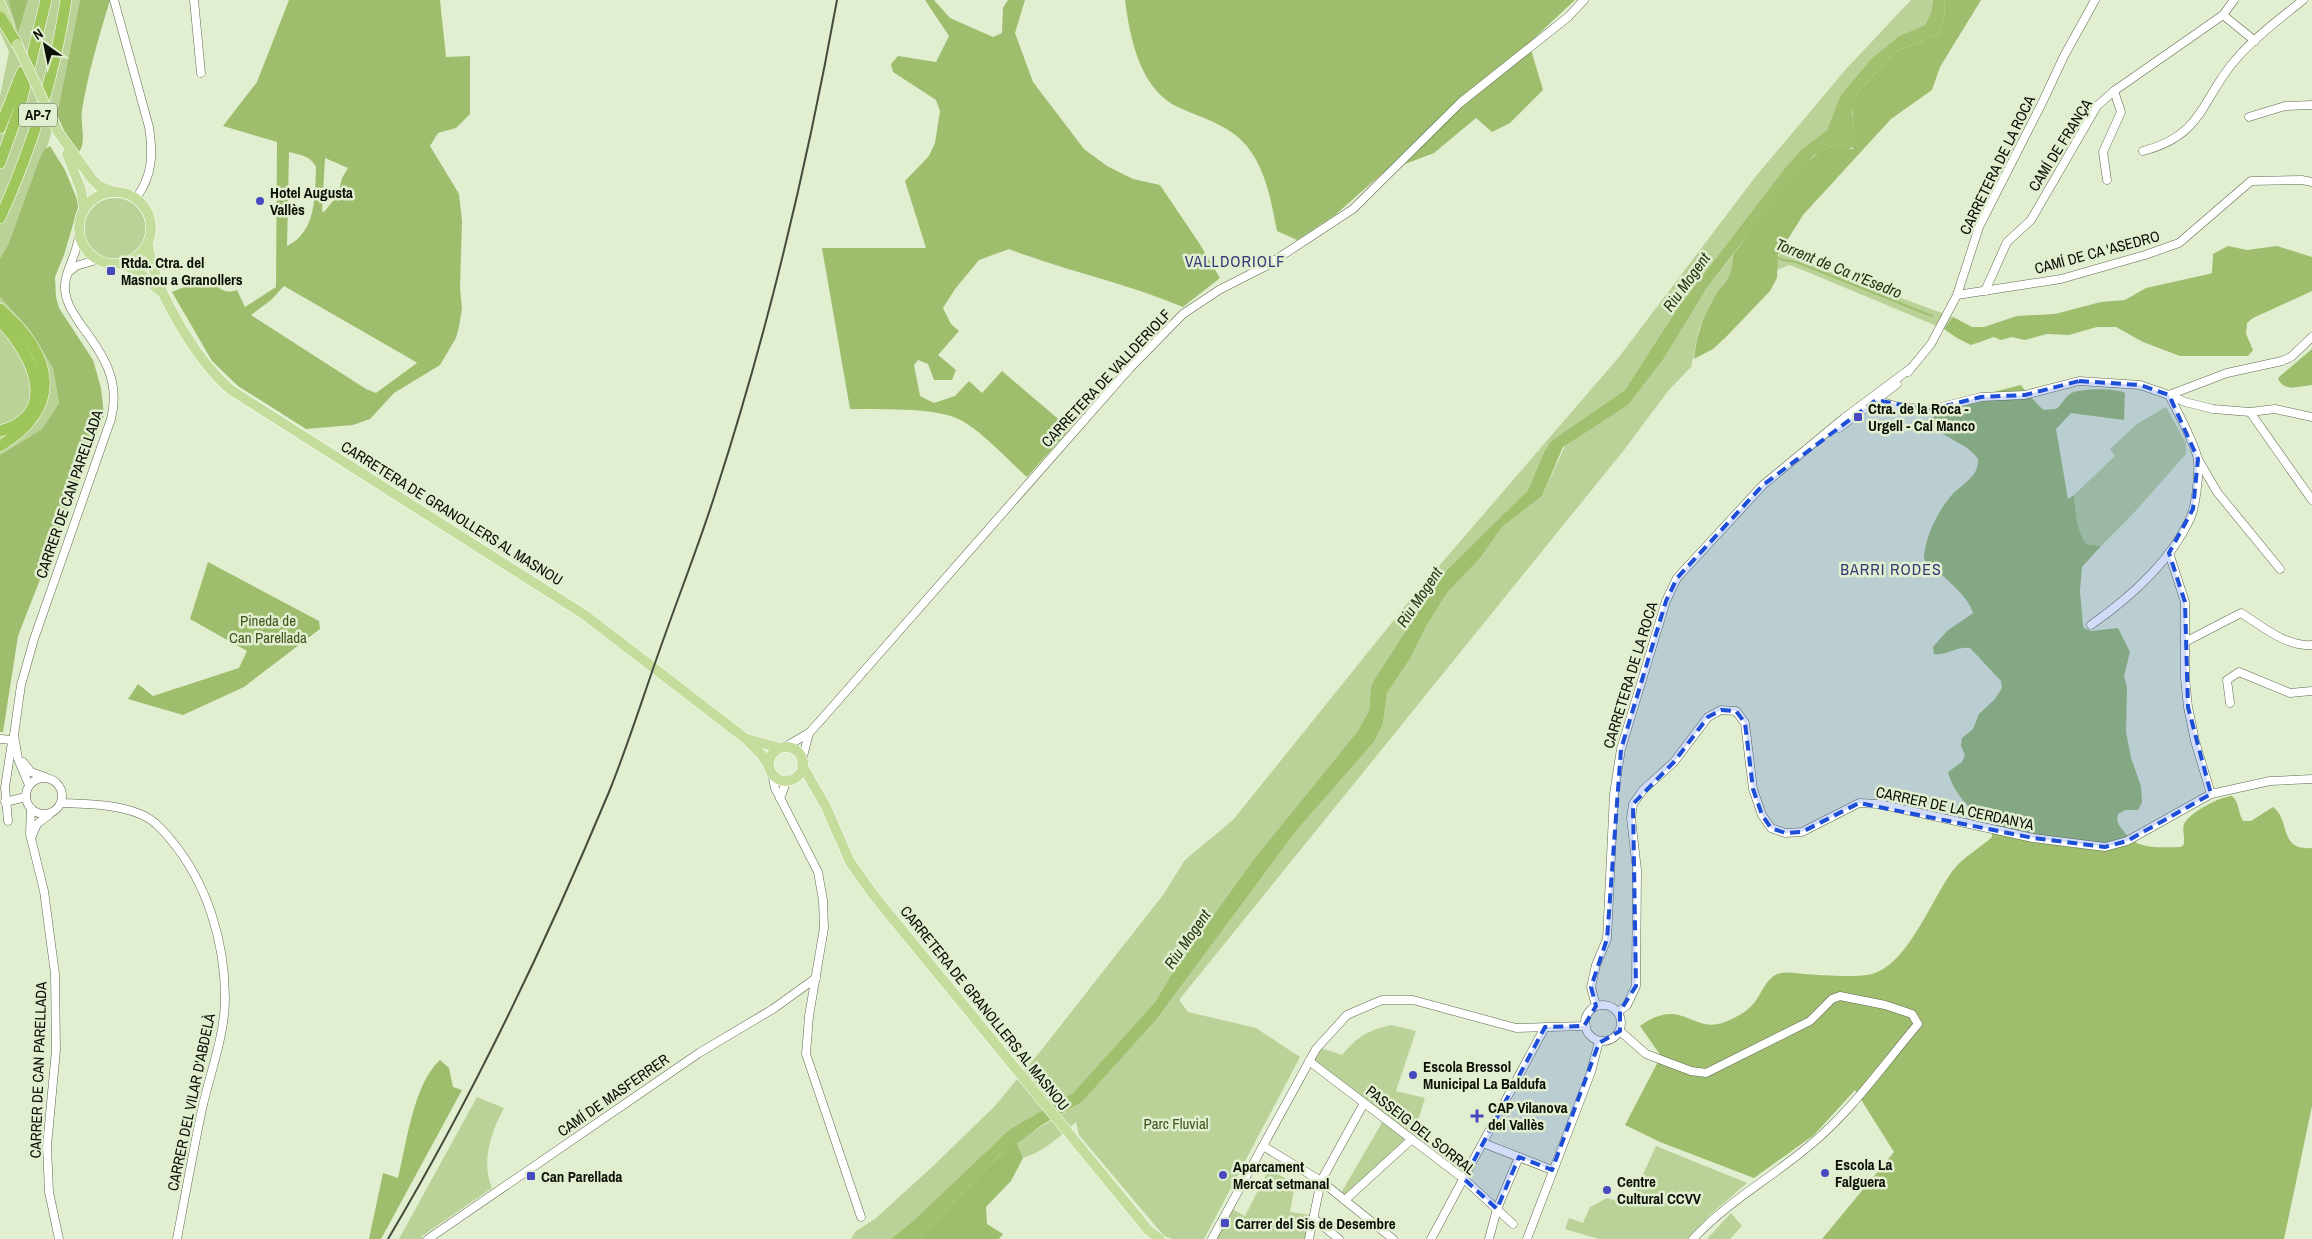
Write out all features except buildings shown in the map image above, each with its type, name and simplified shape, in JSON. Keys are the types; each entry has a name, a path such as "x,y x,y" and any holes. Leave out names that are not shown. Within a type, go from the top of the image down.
{"highway":[{"name":"AP-7","path":"0,163 19,110 46,0"},
{"name":"AP-7","path":"0,218 39,114 62,26 66,0"},
{"path":"0,17 17,44"},
{"path":"0,128 41,24"},
{"path":"0,309 34,349 41,364 45,383 42,403 35,417 16,437 0,446"},
{"path":"0,321 12,334 29,359 37,388 28,413 17,423 0,431"}],"main road":[{"path":"0,3 78,180 84,209"},
{"path":"58,132 92,180 99,186 136,198 143,205 151,222 152,232 148,244 138,256 121,264 112,265 96,260 87,252 80,235 81,217 84,209 98,197 114,192"},
{"name":"CARRETERA DE GRANOLLERS AL MASNOU","path":"148,244 150,260 164,295 202,360 231,390 585,615 746,738 761,754 771,770"},
{"name":"CARRETERA DE GRANOLLERS AL MASNOU","path":"121,264 138,271 164,295"},
{"name":"CARRETERA DE GRANOLLERS AL MASNOU","path":"746,738 782,748"},
{"path":"789,780 799,774 802,762 794,749 782,748 772,755 771,770 779,779 803,782 816,791"},
{"name":"CARRETERA DE GRANOLLERS AL MASNOU","path":"802,762 826,807 842,848 857,873 1151,1235 1160,1239"}],"street":[{"path":"114,0 149,127 152,146 152,159 148,177 136,198"},
{"path":"194,0 201,73"},
{"name":"CARRETERA DE VALLDERIOLF","path":"782,748 809,733 874,662 1130,368 1183,314 1218,290 1266,266 1353,209 1460,103 1568,17 1584,0"},
{"name":"CARRETERA DE LA ROCA","path":"1596,1006 1591,987 1596,965 1607,939 1614,794 1621,749 1666,601 1677,578 1763,485 1903,378 1931,344 1957,295 1979,227 2044,101 2064,56 2095,0"},
{"name":"CAMÍ DE FRANÇA","path":"1985,291 2008,242 2031,220 2097,106 2114,91 2224,15 2234,0"},
{"path":"2143,150 2160,146 2192,126 2223,75 2237,57 2303,0"},
{"path":"2224,15 2255,41"},
{"path":"2107,180 2103,152 2122,112 2114,91"},
{"path":"2249,117 2286,106 2312,105"},
{"name":"CAMÍ DE CA 'ASEDRO","path":"1957,295 2062,279 2179,243 2251,181 2302,180 2312,182"},
{"name":"CARRER DE CAN PARELLADA","path":"8,821 5,802 21,686 34,639 113,408 114,393 108,366 72,311 66,297 65,283 80,235"},
{"path":"70,271 76,266 96,260"},
{"path":"2169,395 2227,373 2282,361 2291,357 2312,337"},
{"name":"CARRETERA DE LA ROCA","path":"1819,441 1850,413 1911,368"},
{"path":"1876,400 1895,406 1929,410 1982,397 2025,395 2079,381 2140,385 2185,402 2213,409 2250,412 2275,409 2312,417"},
{"path":"2169,395 2198,460 2217,492 2280,569"},
{"path":"2250,412 2312,500"},
{"path":"2091,626 2116,608 2169,552 2189,521 2194,508 2198,460"},
{"path":"2169,552 2185,602 2185,678 2188,706 2195,741 2211,794"},
{"path":"2185,642 2240,613 2279,636 2302,646 2312,645"},
{"path":"2230,703 2227,680 2239,672 2290,693 2312,692"},
{"name":"CARRER DE LA CERDANYA","path":"1618,1012 1627,1005 1636,986 1637,870 1631,818 1633,804 1643,790 1674,762 1708,716 1720,710 1736,711 1745,723 1753,789 1762,815 1771,828 1785,833 1802,832 1859,803 1879,804 2033,838 2105,846 2127,841 2211,794 2270,781 2312,779"},
{"name":"CARRETERA DE VALLDERIOLF","path":"802,762 809,733"},
{"path":"0,739 13,738"},
{"name":"CARRER DE CAN PARELLADA","path":"13,738 29,785"},
{"name":"CARRER DE CAN PARELLADA","path":"16,748 31,772 45,777"},
{"path":"771,770 775,788 818,872 823,900 824,928 809,1016 806,1054 861,1217"},
{"path":"32,843 37,824 53,812 61,803 62,791 56,781 45,777 39,778 29,785 26,797 31,808 41,814 53,812"},
{"path":"780,798 789,780"},
{"name":"CARRER DEL VILAR D'ABDELÀ","path":"62,791 68,798 85,804"},
{"path":"5,802 26,797"},
{"name":"CARRER DEL VILAR D'ABDELÀ","path":"61,803 123,809 140,814 156,824 188,864 202,888 214,922 225,999 222,1028 202,1109 177,1239"},
{"name":"CARRER DE CAN PARELLADA","path":"31,808 30,834 44,891 55,974 56,1050 47,1146 49,1192 59,1239"},
{"name":"CAMÍ DE MASFERRER","path":"428,1239 699,1053 773,1009 816,978"},
{"path":"1620,1031 1646,1054 1691,1071 1706,1073 1810,1021 1832,999 1840,996 1885,1005 1912,1014 1918,1024 1840,1118 1809,1147 1712,1218 1693,1239"},
{"path":"1213,1238 1316,1049 1347,1015 1382,1000 1413,1000 1516,1028 1586,1026"},
{"path":"1608,1005 1618,1012 1622,1023 1620,1031 1612,1039 1599,1041 1592,1037 1586,1026 1587,1015 1596,1006 1608,1005"},
{"path":"1431,1239 1545,1027"},
{"path":"1527,1239 1591,1072 1599,1041"},
{"name":"PASSEIG DEL SORRAL","path":"1309,1061 1464,1179 1514,1224"},
{"path":"1309,1239 1321,1181 1364,1103"},
{"path":"1345,1200 1412,1139"},
{"path":"1483,1142 1552,1170"},
{"path":"1263,1146 1321,1181 1394,1239"},
{"path":"1488,1239 1497,1209 1519,1157"},
{"path":"1314,1218 1339,1239"}],"highlighted area":[{"path":"2079,381 2140,385 2169,395 2198,459 2193,509 2169,553 2185,602 2188,707 2211,794 2127,841 2105,847 2033,838 1859,803 1802,832 1785,833 1771,828 1762,815 1753,789 1745,723 1736,711 1721,710 1708,717 1674,762 1633,804 1636,986 1620,1011 1620,1031 1599,1043 1552,1170 1519,1157 1497,1209 1464,1179 1545,1027 1584,1026 1596,1006 1591,987 1607,939 1621,749 1666,601 1677,578 1709,543 1763,485 1876,400 1929,410 1981,397 2025,395"}],"green space":[{"path":"0,0 8,0 18,32 28,0 80,0 57,115 47,147 39,160 8,245 0,259 0,96 9,52 0,32"},
{"path":"8,0 28,0 18,33"},
{"path":"80,0 110,0 84,96 82,110 83,143 79,152 65,133 57,115"},
{"path":"289,0 440,0 446,57 470,56 470,114 456,128 438,133 430,146 459,194 462,221 460,288 462,308 456,338 440,365 394,393 370,419 353,425 306,429 238,386 212,361 172,292 211,276 215,284 224,291 237,290 245,307 276,287 277,142 223,126 257,82","holes":["289,152 308,158 316,167 314,200 309,222 297,240 287,246","325,158 348,168 342,178 338,195 324,212 322,211","284,286 417,363 376,393 366,389 251,315 271,300"]},
{"path":"925,0 934,0 950,18 993,37 1002,33 1003,8 1008,0 1025,0 1015,33 1033,82 1084,149 1107,166 1133,179 1160,185 1220,278 1183,307 1140,291 1009,249 979,260 955,289 943,308 951,324 959,331 938,355 956,370 952,380 934,380 928,364 918,360 914,365 920,396 934,403 955,396 969,381 982,393 1002,371 1070,429 1027,477 983,436 956,418 933,412 850,409 822,248 926,248 905,181 929,156 935,143 940,111 936,100 893,72 891,64 898,56 936,62 949,36"},
{"path":"1125,0 1575,0 1529,43 1543,90 1510,123 1492,132 1476,118 1434,153 1384,172 1335,215 1297,240 1277,231 1263,175 1253,154 1246,145 1232,132 1180,108 1166,100 1155,89 1139,62 1130,31"},
{"path":"1911,0 1933,0 1931,13 1925,25 1899,36 1871,59 1840,96 1827,130 1801,150 1785,168 1677,309 1625,390 1551,441 1544,452 1528,490 1441,576 1374,680 1371,687 1369,711 1357,732 1254,859 1174,970 1155,1002 1073,1093 1010,1129 914,1220 891,1239 851,1239 856,1231 875,1219 994,1107 1043,1048 1163,895 1185,860 1233,820 1414,595 1619,357 1756,176 1847,68"},
{"path":"1945,0 1981,0 1940,67 1932,90 1891,119 1803,215 1778,255 1777,278 1770,291 1713,349 1694,359 1702,324 1711,303 1729,276 1733,264 1733,255 1791,178 1805,164 1818,153 1830,147 1836,146 1853,149 1852,106 1856,95 1895,52 1939,34 1944,18"},
{"path":"50,146 65,170 79,204 64,255 55,277 56,297 59,308 93,360 101,388 104,415 18,636 3,732 0,732 0,455 42,429 59,403 53,368 28,328 0,297 0,259 8,245 39,160 44,150"},
{"path":"115,198 132,203 137,207 141,212 146,229 141,246 137,251 132,255 115,260 98,255 93,251 89,246 84,229 89,212 93,207 98,203"},
{"path":"2228,246 2247,250 2277,246 2312,257 2312,291 2253,318 2247,323 2246,334 2253,350 2248,356 2180,356 2143,342 2116,327 2097,327 2069,335 2047,334 2025,340 2012,337 2001,340 1994,337 1971,345 1944,329 1953,317 1972,327 1984,327 2017,316 2055,314 2101,302 2125,300 2146,288 2212,273 2213,254"},
{"path":"1782,249 1800,261 1953,317 1944,329 1789,265 1777,270 1776,262"},
{"name":"Parc Fluvial","path":"1733,255 1733,270 1710,304 1699,330 1691,367 1668,391 1624,450 1179,1000 1188,1012 1256,1028 1300,1057 1204,1239 1173,1239 1164,1236 1079,1135 1076,1122 1045,1148 1023,1158 1016,1142 1082,1102 1156,1020 1296,831 1374,742 1383,722 1387,693 1410,659 1427,625 1447,593 1481,557 1502,527 1542,496 1566,444 1628,405 1706,289"},
{"path":"0,297 28,328 53,368 59,403 42,429 0,455"},
{"path":"2312,349 2312,385 2293,388 2281,383 2278,379 2280,376"},
{"path":"2021,385 2044,410 2056,409 2066,397 2075,392 2106,390 2125,393 2124,420 2071,413 2056,429 2068,499 2074,495 2080,532 2086,544 2101,546 2082,567 2080,591 2083,625 2084,628 2091,631 2118,628 2130,652 2124,676 2127,687 2126,732 2131,758 2141,786 2142,802 2138,810 2125,810 2118,814 2117,821 2119,826 2134,841 2141,844 2156,847 2181,847 2184,844 2183,826 2187,819 2205,806 2232,796 2236,801 2243,821 2251,821 2273,807 2282,819 2289,840 2301,848 2312,848 2312,1106 2284,1239 1822,1239 1894,1152 1855,1090 1814,1135 1754,1178 1660,1142 1625,1125 1661,1056 1640,1026 1655,1017 1667,1014 1686,1017 1703,1024 1713,1025 1725,1022 1737,1017 1748,1009 1770,979 1780,973 1858,976 1872,974 1885,968 1908,944 1954,869 1992,837 1992,823 1964,802 1954,788 1948,772 1962,762 1965,755 1961,746 1962,738 1973,729 1979,714 1995,699 2002,688 2001,681 1970,648 1934,654 1933,647 1947,631 1973,613 1964,597 1940,573 1928,565 1924,557 1927,541 1941,509 1951,496 1973,476 1978,466 1978,459 1967,448 1938,431 1927,419 1997,391"},
{"path":"2166,407 2186,443 2186,454 2131,516 2101,546 2086,544 2078,526 2074,495 2115,456 2110,449 2137,424"},
{"name":"Pineda de Can Parellada","path":"208,562 319,621 320,629 244,687 183,715 128,699 138,684 153,696 239,668 247,651 190,619"},
{"path":"1391,1025 1416,1031 1396,1091 1425,1098 1412,1139 1309,1061 1321,1048 1342,1055 1364,1035"},
{"path":"440,1060 449,1068 453,1087 462,1090 381,1239 369,1239 383,1173 398,1178 417,1099 423,1084"},
{"path":"477,1097 504,1108 495,1127 489,1147 487,1167 492,1188 422,1236 423,1239 399,1239"},
{"path":"1383,1121 1405,1139 1345,1196 1341,1193"},
{"path":"1016,1142 1023,1158 1011,1181 986,1207 987,1224 1003,1234 999,1239 918,1239 995,1160"},
{"path":"1656,1146 1747,1183 1710,1215 1688,1239 1599,1239 1565,1229 1569,1218 1583,1223 1590,1207 1607,1198 1629,1205"},
{"path":"1269,1169 1295,1184 1290,1212 1310,1215 1305,1239 1215,1239 1232,1209 1245,1216"},
{"path":"1731,1213 1742,1226 1730,1239 1707,1239"}],"shaded area":[{"path":"1933,0 1945,0 1944,18 1939,34 1895,52 1856,95 1852,111 1856,146 1848,149 1832,146 1813,156 1788,183 1706,289 1664,358 1628,405 1563,447 1542,496 1502,527 1481,557 1447,593 1427,625 1410,659 1387,693 1383,723 1374,742 1296,831 1156,1020 1082,1102 1042,1125 998,1157 918,1239 891,1239 914,1220 1010,1129 1073,1093 1155,1002 1174,970 1254,859 1357,732 1369,711 1371,687 1374,680 1441,576 1528,490 1544,452 1551,441 1625,390 1677,309 1785,168 1801,150 1827,130 1840,96 1871,59 1899,36 1925,25 1931,13"}],"waterway":[{"name":"Torrent de Ca n'Esedro","path":"1742,239 1783,260 1796,262 1932,316"},
{"name":"Torrent de Ca n'Esedro","path":"1949,325 1979,340 2001,326 2028,328 2146,311 2183,323 2276,300 2312,277"}],"railway":[{"path":"388,1239 449,1130 506,1019 585,849 624,753 698,545 753,370 785,248 813,124 837,0"}],"place":[{"name":"Hotel Augusta Vallès","path":"260,201"},
{"name":"Rtda. Ctra. del Masnou a Granollers","path":"111,271"},
{"name":"Ctra. de la Roca - Urgell - Cal Manco","path":"1858,417"},
{"name":"Escola Bressol Municipal La Baldufa","path":"1413,1075"},
{"name":"CAP Vilanova del Vallès","path":"1477,1116"},
{"name":"Escola La Falguera","path":"1825,1173"},
{"name":"Aparcament Mercat setmanal","path":"1223,1175"},
{"name":"Can Parellada","path":"531,1176"},
{"name":"Centre Cultural CCVV","path":"1607,1190"},
{"name":"Carrer del Sis de Desembre","path":"1225,1223"}],"district":[{"name":"VALLDORIOLF","path":"1235,261"},
{"name":"BARRI RODES","path":"1891,569"}],"water label":[{"name":"Riu Mogent","path":"1686,282"},
{"name":"Riu Mogent","path":"1419,597"},
{"name":"Riu Mogent","path":"1187,939"}]}
